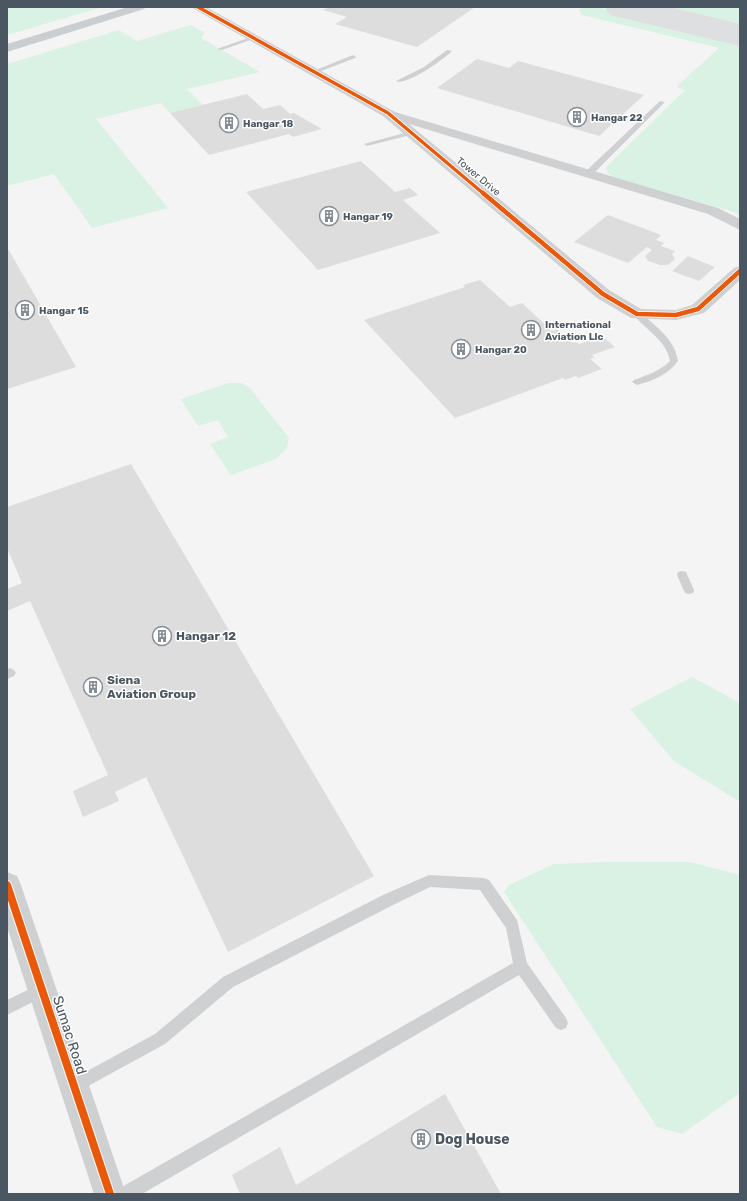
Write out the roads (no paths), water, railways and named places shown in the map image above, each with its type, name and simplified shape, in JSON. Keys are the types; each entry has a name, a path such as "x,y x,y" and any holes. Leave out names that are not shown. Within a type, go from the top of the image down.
{"main road":[{"path":"7,48 140,7"}],"street":[{"name":"Tower Drive","path":"198,7 388,113 604,294 637,314 676,315 698,309 740,271"},
{"name":"Tower Drive","path":"388,113 712,211 740,225"},
{"name":"Sumac Road","path":"7,884 110,1194"}],"lane":[{"path":"220,49 253,38"},
{"path":"399,82 426,68 449,51"},
{"path":"314,72 353,57"},
{"path":"588,174 662,102"},
{"path":"367,144 412,133"},
{"path":"637,314 665,342 674,354 674,361 668,368 660,373 637,382"},
{"path":"682,575 689,590"},
{"path":"74,1086 160,1039 228,982 388,900 429,882 484,884 512,925 520,966 561,1023"},
{"path":"126,1194 520,966"},
{"path":"7,1008 42,990"}],"place":[{"name":"Hangar 22","path":"577,117"},
{"name":"Hangar 18","path":"229,123"},
{"name":"Hangar 19","path":"329,216"},
{"name":"Hangar 15","path":"25,310"},
{"name":"International Aviation Llc","path":"531,330"},
{"name":"Hangar 20","path":"461,349"},
{"name":"Hangar 12","path":"162,636"},
{"name":"Siena Aviation Group","path":"93,687"},
{"name":"Dog House","path":"421,1139"}]}
